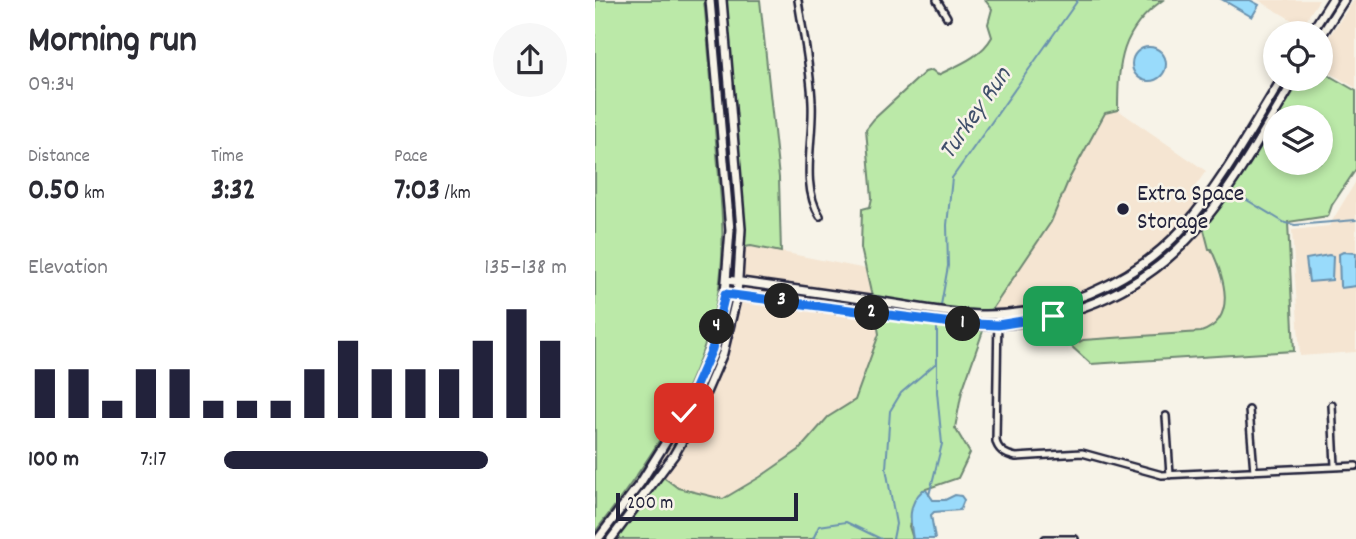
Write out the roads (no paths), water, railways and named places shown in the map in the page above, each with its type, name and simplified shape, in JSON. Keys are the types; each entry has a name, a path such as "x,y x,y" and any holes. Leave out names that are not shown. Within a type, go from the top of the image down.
{"street":[{"path":"598,539 655,461 684,413 712,349 725,294 730,230 710,0"},
{"path":"613,537 674,455 694,420 723,353 737,295 741,229 722,0"},
{"path":"798,0 812,103 812,204 820,216"},
{"path":"937,0 947,17"},
{"path":"1319,21 1332,0"},
{"path":"1331,21 1344,0"},
{"path":"727,280 953,312 998,314 1042,308 1081,297 1119,279 1164,246 1208,197 1274,91"},
{"path":"725,294 952,323 998,325 1053,316 1084,307 1147,275 1195,231 1219,201 1288,91"},
{"path":"998,314 996,434 1000,451 1016,457 1082,453 1151,474 1170,475 1356,466"},
{"path":"712,349 723,353"},
{"path":"1332,405 1335,466"},
{"path":"1249,410 1254,471"},
{"path":"684,413 694,420"},
{"path":"1166,416 1170,475"},
{"path":"1045,539 1070,538"}],"water":[{"path":"1223,0 1250,0 1259,5 1252,17"},
{"path":"1149,47 1161,52 1166,64 1161,76 1149,81 1137,76 1132,64 1137,52"},
{"path":"1356,253 1356,286 1340,286 1339,254"},
{"path":"1333,256 1332,280 1309,282 1306,259"},
{"path":"923,490 926,490 933,500 945,500 955,495 964,500 960,510 934,512 931,515 935,539 913,539 912,507"}],"waterway":[{"name":"Turkey Run","path":"941,305 948,266 947,225 952,178 1078,0"},
{"path":"1237,194 1285,223 1295,225 1356,220"},
{"name":"Turkey Run","path":"929,495 942,444 937,392 937,327"},
{"path":"893,539 896,524 886,468 890,411 901,393 935,364"},
{"path":"813,539 819,526 846,522 881,539"}],"place":[{"name":"Extra Space Storage","path":"1123,209"}]}
